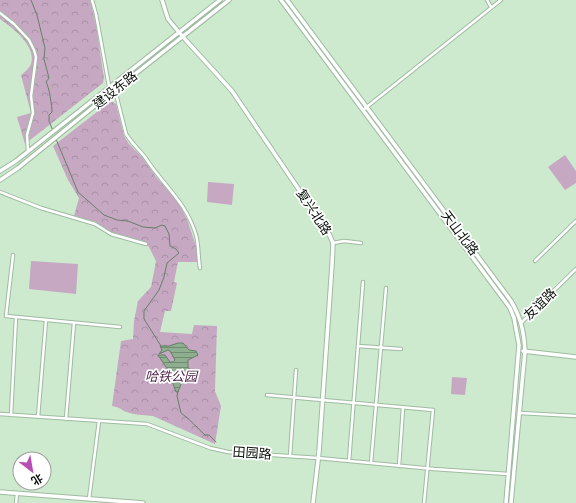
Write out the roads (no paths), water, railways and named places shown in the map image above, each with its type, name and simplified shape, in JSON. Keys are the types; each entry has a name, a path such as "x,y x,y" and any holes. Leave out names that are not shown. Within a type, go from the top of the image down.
{"main road":[{"name":"复兴北路","path":"162,0 168,19 182,37 232,91 329,234 333,243 318,458 312,503"},
{"name":"建设东路","path":"0,171 28,151 92,99 220,0"},
{"name":"建设东路","path":"0,180 18,168 229,0"},
{"path":"281,0 365,109 510,308 517,330 518,350 506,503"},
{"name":"天山北路","path":"287,0 365,109 511,301 522,323 525,351 512,503"},
{"path":"518,350 576,357"},
{"path":"0,492 89,499 107,502 143,503"}],"street":[{"path":"92,0 98,23 109,86"},
{"path":"487,0 491,7"},
{"path":"365,109 491,7 502,0"},
{"path":"0,12 29,40 36,58 31,96 33,113 27,135 28,151"},
{"path":"115,90 126,134 129,140 147,159 155,173 170,188 186,212 196,235 200,268"},
{"path":"0,192 41,208 95,224 111,234 146,244"},
{"path":"535,261 576,221"},
{"path":"333,243 344,241 361,243"},
{"path":"14,255 6,316 120,327"},
{"name":"友谊路","path":"522,323 576,269"},
{"path":"349,461 363,282"},
{"path":"371,463 386,288"},
{"path":"11,415 16,317"},
{"path":"38,417 46,320"},
{"path":"66,418 74,322"},
{"path":"358,346 401,349"},
{"path":"290,456 296,370"},
{"path":"267,396 433,410 424,503"},
{"path":"399,466 403,408"},
{"path":"520,413 576,416"},
{"name":"田园路","path":"0,414 147,424 210,448 223,451 318,458 428,469 508,474"},
{"path":"89,499 99,421"},
{"path":"16,503 17,493"}],"waterway":[{"path":"31,0 37,15 45,48 44,59 49,78 46,82 52,109 52,112 49,115 49,121 53,131"},
{"path":"56,139 78,192 104,215 117,220 128,221 143,227 155,228 162,225 165,226 169,234 170,246 176,249 179,253 167,263 159,290 144,311 144,319 161,346"},
{"path":"178,391 177,396 181,413 205,435 209,435 216,442"}],"park label":[{"name":"哈铁公园","path":"171,376"}]}
